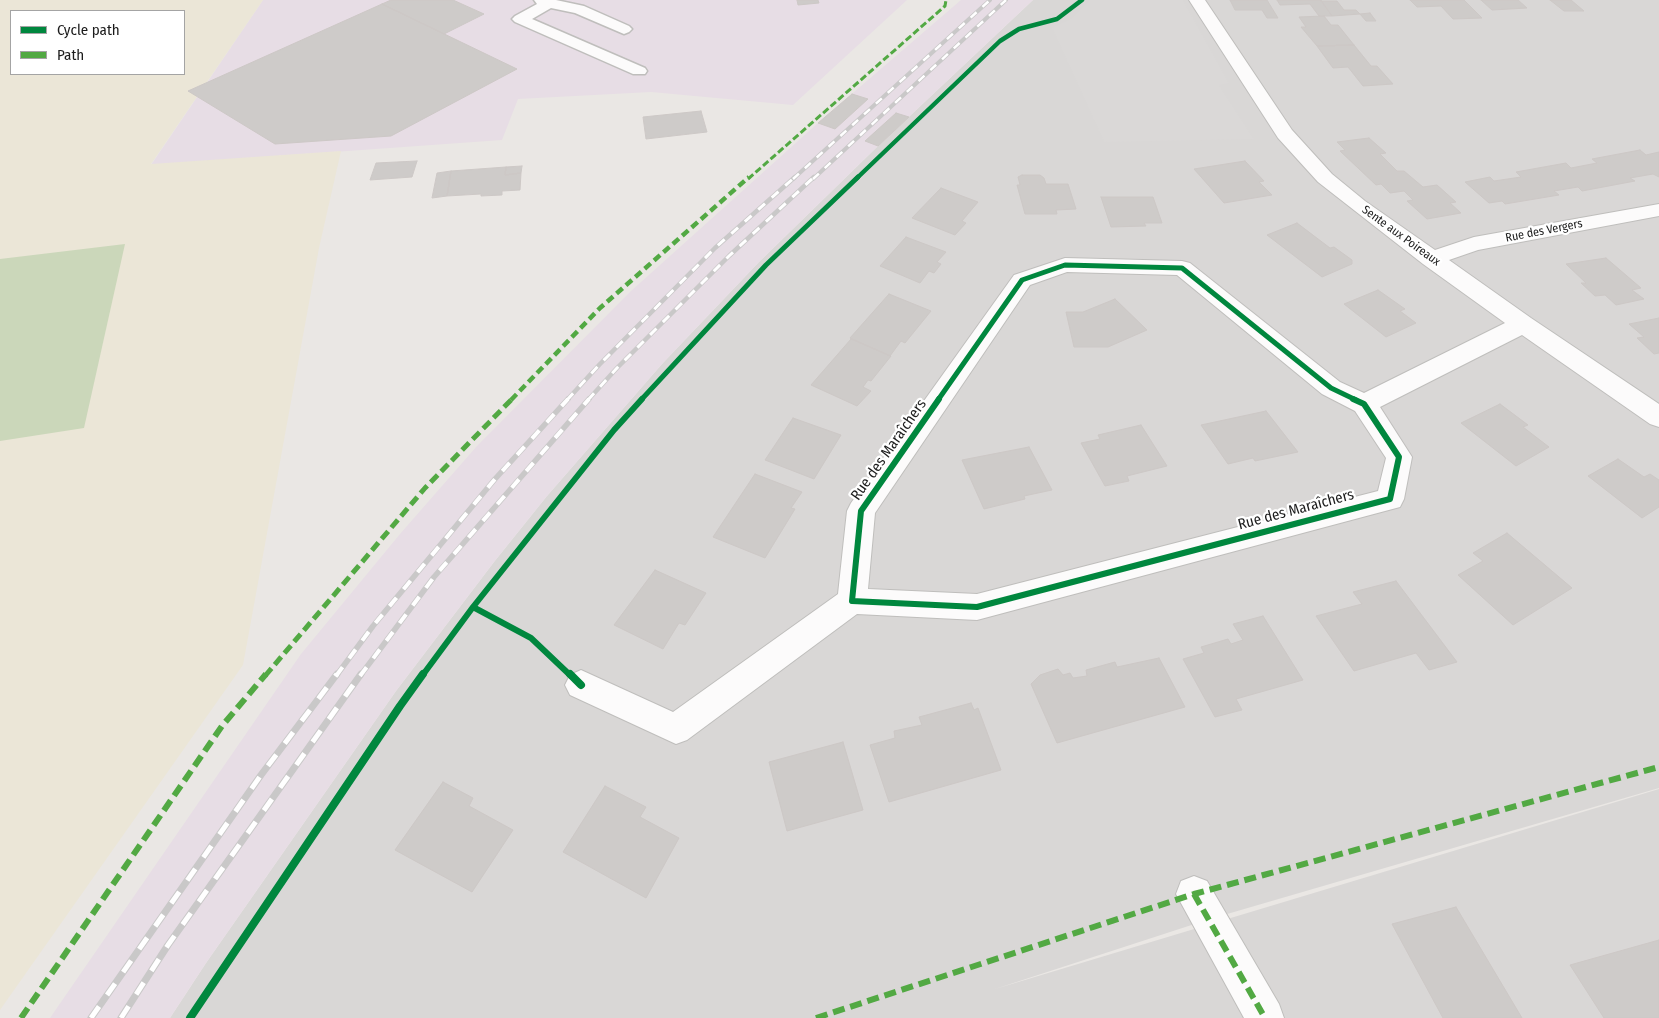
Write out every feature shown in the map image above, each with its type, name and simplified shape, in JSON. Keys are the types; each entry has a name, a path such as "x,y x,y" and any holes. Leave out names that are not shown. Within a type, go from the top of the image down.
{"street":[{"name":"Sente aux Poireaux","path":"1197,0 1285,134 1325,178 1431,259 1659,417"},
{"name":"Rue des Vergers","path":"1431,259 1474,244 1659,210"},
{"name":"Rue des Maraîchers","path":"1065,265 1182,268 1331,388 1364,404 1399,457 1390,499 978,607 852,601 861,510 1022,280 1065,265"},
{"path":"1364,404 1523,324"},
{"path":"581,686 676,729 852,601"},
{"path":"1194,894 1265,1018"}],"lane":[{"path":"624,29 579,9 545,2 520,19 639,71"}],"shaded area":[{"path":"0,0 263,0 151,164 341,151 319,248 243,665 0,1010"},
{"path":"263,0 907,0 793,105 651,92 518,99 502,140 151,165"},
{"path":"961,0 1033,0 878,146 759,262 662,364 547,496 396,691 206,963 170,1018 50,1018 301,654 400,534 477,446 631,291 818,123"},
{"path":"1033,0 1659,0 1659,788 1210,919 995,989 1659,789 1659,1018 170,1018 206,963 396,691 547,496 662,364 759,262 878,146"},
{"path":"1090,0 1183,0 1229,83 1219,85 1254,139 1104,142 1052,28 1069,20"}],"green space":[{"path":"125,244 84,428 0,441 0,259"}],"building":[{"path":"391,0 453,0 484,14 444,34 382,4"},
{"path":"797,0 818,0 819,3 798,5"},
{"path":"1230,0 1267,0 1278,18 1267,18 1262,10 1235,10"},
{"path":"1277,0 1321,0 1332,16 1319,16 1310,4 1280,5"},
{"path":"1410,0 1464,0 1482,18 1453,19 1441,6 1417,7"},
{"path":"1481,0 1518,0 1527,8 1492,10"},
{"path":"1550,0 1571,0 1584,11 1564,11"},
{"path":"1321,1 1337,1 1344,10 1356,10 1360,14 1332,16"},
{"path":"382,4 517,69 391,136 275,144 188,91"},
{"path":"1370,13 1376,21 1366,21 1360,14"},
{"path":"1324,16 1331,25 1338,25 1354,45 1317,46 1301,27 1306,27 1299,17"},
{"path":"1354,45 1371,66 1377,66 1393,84 1363,86 1348,67 1333,68 1317,46"},
{"path":"852,94 868,99 835,129 818,123"},
{"path":"701,111 707,132 646,139 643,117"},
{"path":"896,113 909,117 878,146 865,141"},
{"path":"1369,138 1386,153 1380,154 1397,171 1404,171 1423,187 1437,185 1456,202 1450,203 1461,213 1427,219 1407,201 1413,200 1404,191 1390,193 1381,184 1376,185 1340,151 1345,150 1337,142"},
{"path":"1640,150 1646,155 1659,152 1659,177 1653,174 1630,178 1635,181 1582,191 1578,187 1554,191 1559,195 1505,204 1502,201 1489,203 1465,182 1490,177 1494,181 1521,177 1516,172 1566,163 1571,168 1597,163 1592,159"},
{"path":"417,161 412,177 370,180 376,163"},
{"path":"1245,161 1264,181 1259,182 1272,195 1224,203 1194,169"},
{"path":"522,166 521,173 505,175 506,167"},
{"path":"506,167 505,175 521,173 520,190 502,191 502,195 447,196 451,171"},
{"path":"451,171 447,196 432,198 437,173"},
{"path":"1022,175 1040,175 1044,178 1046,184 1068,184 1076,209 1056,210 1057,214 1025,214 1017,185 1020,185 1018,177"},
{"path":"941,188 978,202 962,221 966,223 955,235 912,218"},
{"path":"1101,197 1153,197 1162,223 1144,223 1146,226 1111,227"},
{"path":"1297,223 1330,248 1334,247 1352,260 1352,264 1322,277 1267,235"},
{"path":"906,237 946,252 937,262 941,264 934,273 929,271 920,283 880,266"},
{"path":"1606,258 1641,288 1632,290 1644,299 1616,305 1605,295 1595,296 1581,283 1586,283 1566,264"},
{"path":"1378,290 1405,309 1400,311 1416,323 1386,337 1344,304"},
{"path":"889,294 931,311 905,343 901,341 890,356 850,338"},
{"path":"1115,299 1147,330 1108,347 1074,347 1066,312 1083,312"},
{"path":"1659,318 1659,353 1654,354 1637,338 1644,337 1629,324"},
{"path":"851,339 891,356 871,381 868,380 863,387 871,391 857,406 811,385"},
{"path":"1500,404 1528,425 1523,427 1549,447 1516,466 1461,423"},
{"path":"1266,411 1298,452 1255,461 1253,458 1228,464 1201,425"},
{"path":"793,418 841,435 814,479 765,460"},
{"path":"1141,425 1167,466 1127,476 1129,481 1105,486 1081,443 1100,439 1098,435"},
{"path":"1029,447 1052,490 1024,496 1025,499 984,509 962,460"},
{"path":"1618,459 1644,477 1650,474 1659,480 1659,507 1642,518 1588,476"},
{"path":"755,474 802,492 791,508 795,509 765,558 713,537"},
{"path":"1507,533 1572,588 1513,625 1458,575 1483,561 1473,553"},
{"path":"655,570 706,593 685,625 679,623 663,649 614,625"},
{"path":"1396,581 1457,662 1429,670 1416,653 1354,671 1316,616 1362,604 1353,592"},
{"path":"1263,616 1303,680 1236,699 1242,710 1215,717 1183,659 1204,653 1201,647 1228,639 1231,644 1243,640 1233,624"},
{"path":"1159,658 1185,707 1057,743 1031,684 1040,675 1058,669 1063,675 1070,673 1073,678 1087,676 1086,670 1115,662 1117,667"},
{"path":"971,703 974,710 978,708 1001,770 889,802 870,745 895,738 894,731 922,725 919,717"},
{"path":"843,742 863,810 787,831 769,762"},
{"path":"443,782 473,798 469,806 513,830 472,892 395,850"},
{"path":"605,786 646,807 640,817 679,838 646,898 563,852"},
{"path":"1456,907 1522,1018 1443,1018 1392,924"},
{"path":"1659,940 1659,1018 1604,1018 1570,965"}],"railway":[{"path":"793,179 990,0"},
{"path":"813,179 1006,0"},
{"path":"567,400 715,248 795,177"},
{"path":"588,400 617,368 729,256 814,177"},
{"path":"336,676 373,626 495,479 568,399"},
{"path":"360,676 434,577 589,399"},
{"path":"91,1018 261,775 337,674"},
{"path":"121,1018 168,945 361,674"}],"marked path":[{"path":"21,1018 222,726 425,488 600,308 945,6 946,0"},
{"path":"816,1018 1194,894 1659,767"},
{"path":"1194,894 1265,1018"}],"cycle path":[{"path":"190,1018 400,706 473,607 614,430 687,348 766,265 1000,41 1019,29 1057,19 1082,0"},
{"path":"1065,265 1182,268 1331,388 1364,404 1399,457 1390,499 977,607 852,601 861,511 1022,280 1065,265"},
{"path":"473,607 531,638 581,685"}]}
